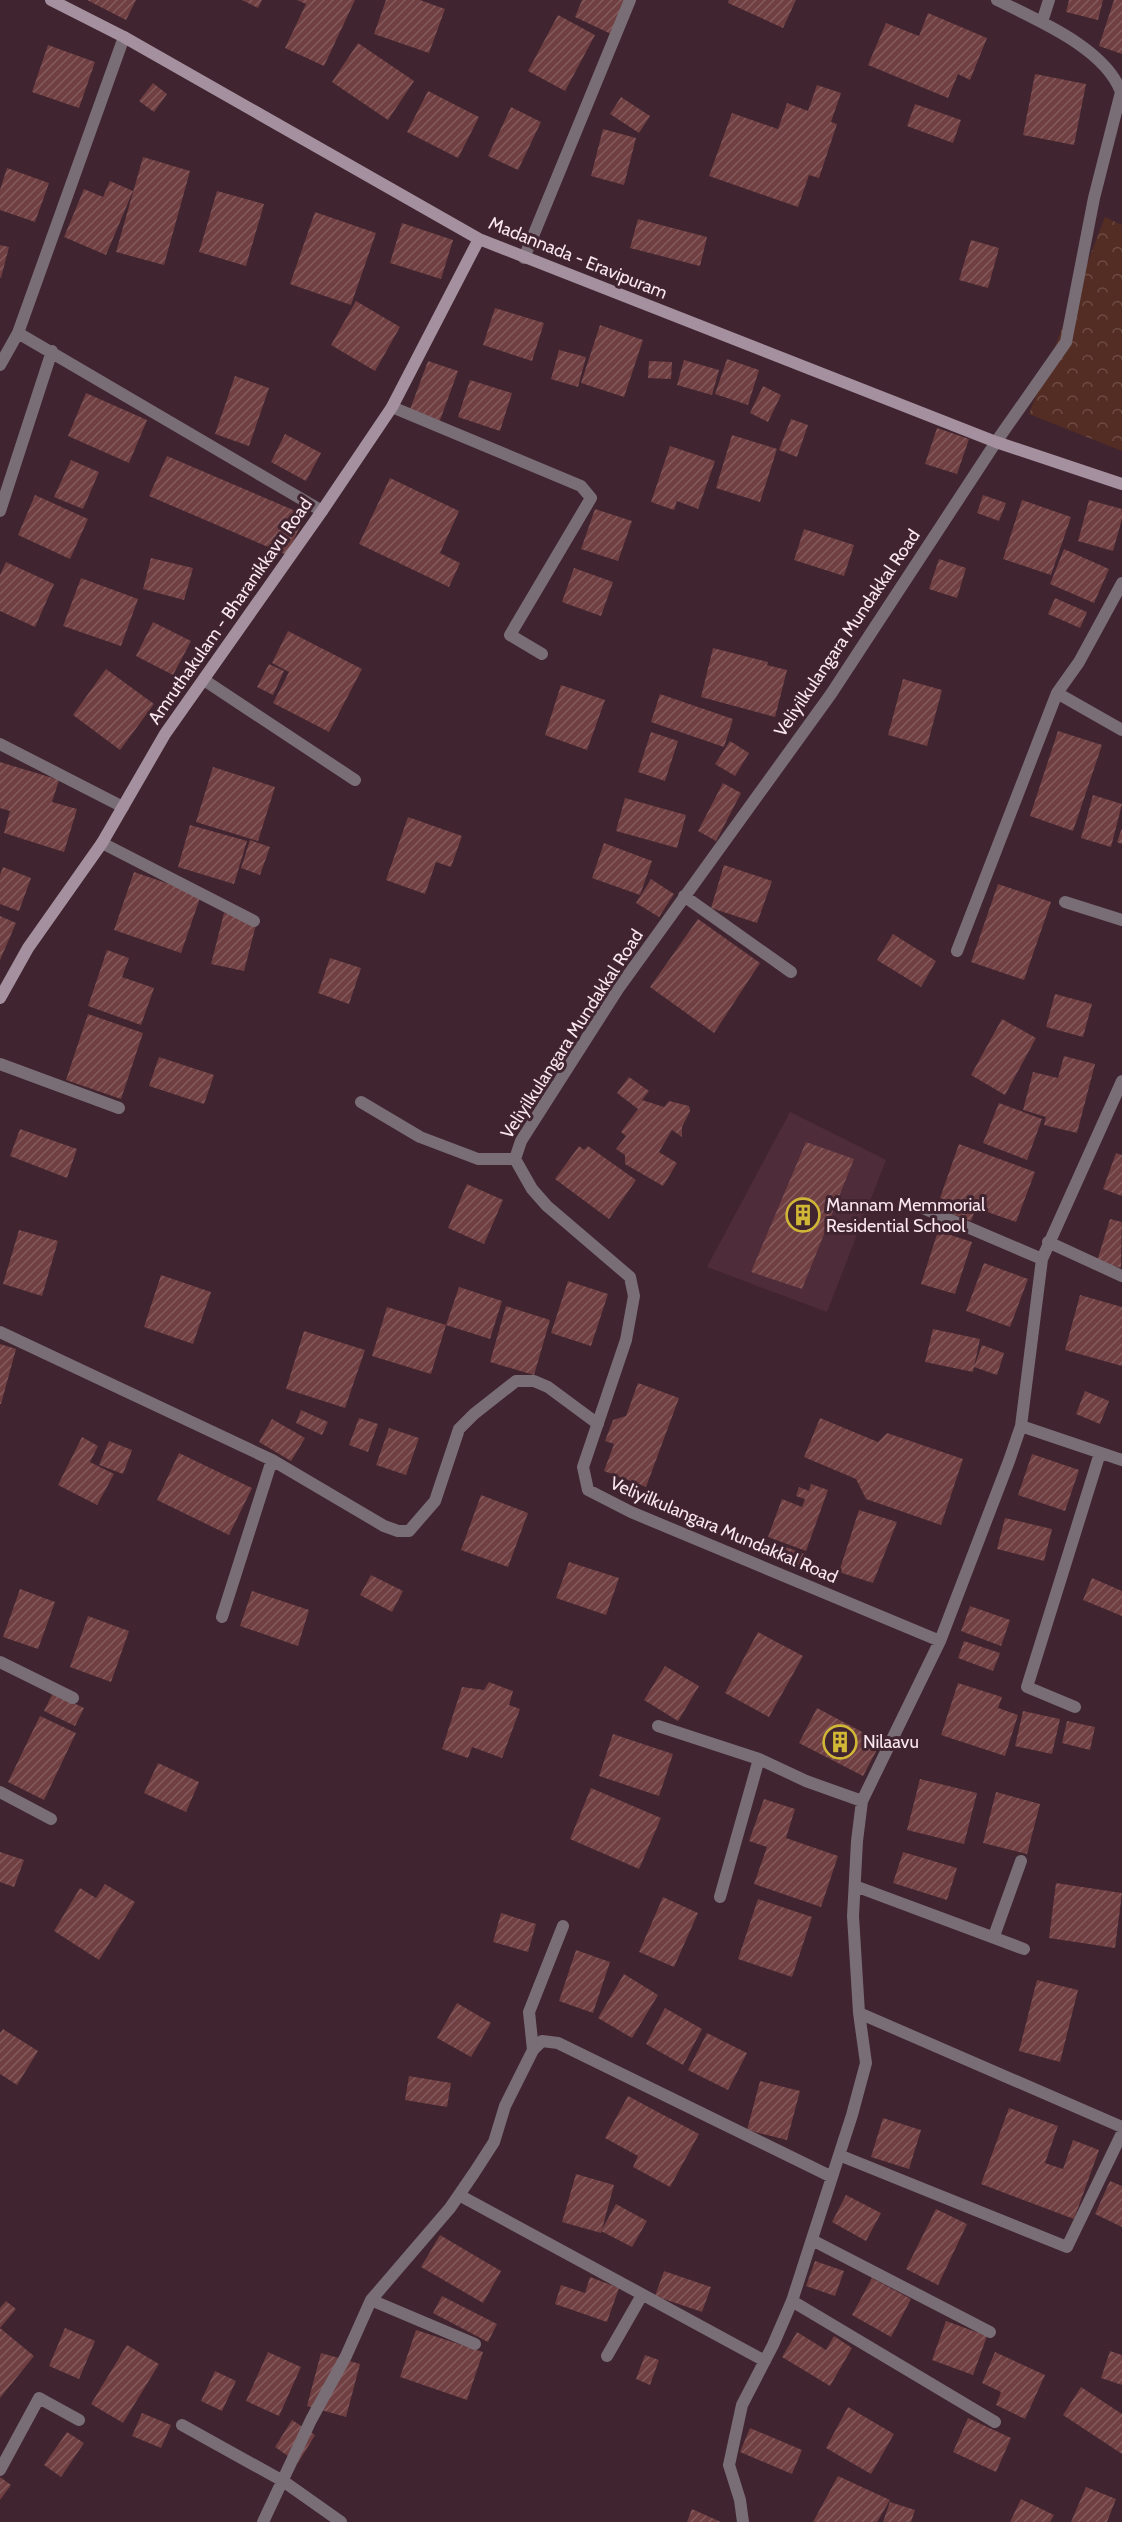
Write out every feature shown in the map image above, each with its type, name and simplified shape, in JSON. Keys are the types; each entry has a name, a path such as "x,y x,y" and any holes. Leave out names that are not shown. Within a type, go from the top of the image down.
{"main road":[{"name":"Madannada - Eravipuram","path":"51,0 68,3 92,22 124,37 479,238 524,258 996,442 1122,484"},
{"name":"Amruthakulam - Bharanikkavu Road","path":"0,998 28,948 102,843 165,734 322,511 392,407 479,238"}],"street":[{"path":"524,258 630,0"},
{"path":"997,0 1042,22 1091,54 1115,77 1121,91"},
{"path":"1042,22 1049,0"},
{"path":"0,364 18,333 124,37"},
{"name":"Veliyilkulangara Mundakkal Road","path":"940,1641 631,1512 588,1490 583,1467 626,1340 634,1296 630,1277 546,1206 532,1189 515,1160 521,1141 618,989 831,694 996,442 1066,342 1094,198 1120,109 1121,91"},
{"path":"18,333 322,511"},
{"path":"0,511 52,351"},
{"path":"392,407 581,486 591,498 510,635 542,654"},
{"path":"957,951 1058,693 1079,662 1122,583"},
{"path":"204,680 355,780"},
{"path":"1058,693 1122,730"},
{"path":"0,744 123,807"},
{"path":"102,843 254,921"},
{"path":"684,896 791,972"},
{"path":"1065,902 1122,920"},
{"path":"0,1064 119,1108"},
{"path":"743,2522 740,2500 729,2465 742,2405 792,2301 866,2063 859,2013 853,1916 857,1841 862,1801 940,1641 1021,1426 1042,1259 1122,1080"},
{"path":"361,1102 420,1137 478,1158 515,1160"},
{"path":"918,1206 1042,1259"},
{"path":"1048,1242 1122,1276"},
{"path":"0,1332 272,1460 358,1512 398,1531 409,1531 435,1501 459,1429 474,1414 516,1381 534,1382 548,1387 598,1424"},
{"path":"1021,1426 1122,1460"},
{"path":"1075,1707 1027,1688 1100,1453"},
{"path":"222,1617 272,1460"},
{"path":"0,1662 73,1698"},
{"path":"658,1726 759,1759 806,1781 862,1801"},
{"path":"720,1897 759,1759"},
{"path":"0,1792 51,1819"},
{"path":"994,1936 1021,1861"},
{"path":"855,1886 1024,1949"},
{"path":"533,2050 529,2012 563,1926"},
{"path":"859,2013 1122,2127"},
{"path":"263,2522 311,2420 346,2356 371,2300 459,2195 494,2142 505,2106 533,2050 542,2041 558,2043 832,2177"},
{"path":"839,2155 1067,2247 1122,2133"},
{"path":"459,2195 765,2361"},
{"path":"812,2240 990,2332"},
{"path":"607,2356 642,2295"},
{"path":"371,2300 475,2343"},
{"path":"792,2301 995,2422"},
{"path":"0,2470 39,2398 79,2420"},
{"path":"182,2425 283,2481 341,2522"}],"shaded area":[{"path":"790,1112 886,1160 827,1312 707,1267"}],"green space":[{"path":"1105,217 1122,225 1122,451 1029,414"}],"building":[{"path":"87,0 136,0 126,20"},
{"path":"242,0 262,0 258,8"},
{"path":"297,0 355,0 324,66 285,48 306,4"},
{"path":"386,0 420,0 445,9 429,53 374,34"},
{"path":"582,0 627,0 611,34 575,17"},
{"path":"729,0 796,0 783,28 728,3"},
{"path":"1069,0 1103,0 1098,20 1066,12"},
{"path":"1114,0 1122,0 1122,54 1099,46"},
{"path":"928,13 987,38 970,80 958,74 948,98 868,65 886,23 919,36"},
{"path":"558,15 595,35 565,91 528,71"},
{"path":"358,43 414,81 388,120 332,82"},
{"path":"48,45 95,62 79,108 32,92"},
{"path":"1035,74 1086,84 1074,145 1023,135"},
{"path":"153,83 167,94 154,112 139,101"},
{"path":"817,85 841,93 831,122 837,124 819,178 809,175 798,207 709,176 732,113 778,129 787,103 808,111"},
{"path":"428,91 479,117 458,158 407,132"},
{"path":"621,97 650,116 639,133 610,114"},
{"path":"915,104 961,120 953,143 907,126"},
{"path":"511,107 541,122 518,170 488,156"},
{"path":"603,129 636,138 624,185 591,176"},
{"path":"143,157 190,171 164,265 116,252"},
{"path":"7,168 49,183 35,222 0,210 0,190"},
{"path":"110,181 133,191 106,255 64,237 84,189 103,197"},
{"path":"217,191 264,204 246,266 199,252"},
{"path":"315,212 376,233 351,305 290,284"},
{"path":"638,219 707,237 700,266 630,248"},
{"path":"402,223 453,240 441,279 390,263"},
{"path":"971,240 999,248 988,288 959,280"},
{"path":"0,245 9,247 1,278 0,277"},
{"path":"356,301 400,327 375,371 331,345"},
{"path":"495,308 544,323 532,361 483,345"},
{"path":"600,325 643,340 624,397 581,383"},
{"path":"559,350 586,357 578,387 551,379"},
{"path":"727,359 759,370 748,405 715,394"},
{"path":"684,360 719,370 712,395 677,385"},
{"path":"428,361 458,371 439,423 409,412"},
{"path":"649,361 672,362 671,379 648,378"},
{"path":"235,376 269,388 249,446 215,434"},
{"path":"470,380 512,393 500,431 458,417"},
{"path":"763,386 781,395 768,422 750,413"},
{"path":"86,393 147,420 129,463 68,436"},
{"path":"791,419 808,425 797,457 779,450"},
{"path":"937,428 969,439 957,474 925,464"},
{"path":"285,434 321,453 306,481 271,462"},
{"path":"732,435 777,449 760,502 716,488"},
{"path":"670,446 715,461 698,509 677,501 674,510 651,502"},
{"path":"167,456 305,515 287,555 149,496"},
{"path":"71,460 99,472 83,509 54,497"},
{"path":"390,478 459,511 440,553 460,563 449,587 359,544"},
{"path":"35,495 88,519 70,559 18,535"},
{"path":"983,495 1006,503 999,521 977,513"},
{"path":"1022,500 1071,517 1051,575 1003,559"},
{"path":"1089,500 1122,509 1122,519 1113,551 1078,541"},
{"path":"595,509 632,521 618,561 581,549"},
{"path":"804,529 854,545 844,576 794,560"},
{"path":"1064,549 1109,569 1094,603 1050,584"},
{"path":"151,558 193,568 184,600 143,589"},
{"path":"939,559 966,568 957,598 929,589"},
{"path":"6,562 54,584 35,627 0,611 0,575"},
{"path":"574,568 613,582 601,616 562,602"},
{"path":"81,578 138,599 121,646 63,626"},
{"path":"1055,598 1087,612 1080,628 1048,614"},
{"path":"153,622 191,641 173,675 136,656"},
{"path":"288,631 362,669 329,732 273,703 289,672 272,663"},
{"path":"713,648 768,662 767,665 787,670 775,717 701,697"},
{"path":"269,664 284,671 273,695 257,687"},
{"path":"106,669 154,704 120,750 73,715"},
{"path":"903,679 942,690 927,746 888,735"},
{"path":"561,685 605,700 587,750 545,735"},
{"path":"660,694 733,719 724,747 651,722"},
{"path":"1058,731 1102,745 1073,831 1030,816"},
{"path":"651,732 678,741 665,781 638,772"},
{"path":"730,741 749,753 735,776 715,764"},
{"path":"0,762 59,780 52,802 77,809 64,852 4,833 10,811 0,808"},
{"path":"213,767 275,787 258,841 196,822"},
{"path":"723,783 741,793 716,841 698,831"},
{"path":"1093,795 1122,804 1111,847 1081,838"},
{"path":"625,798 686,815 677,848 616,831"},
{"path":"408,817 462,836 451,867 436,862 425,894 386,880"},
{"path":"190,825 247,841 234,884 178,867"},
{"path":"1122,828 1122,844 1117,842"},
{"path":"250,840 270,847 260,875 241,868"},
{"path":"604,843 652,861 640,895 592,878"},
{"path":"724,865 772,881 757,923 711,908"},
{"path":"3,867 31,878 19,911 0,904 0,875"},
{"path":"134,872 201,895 181,953 114,930"},
{"path":"651,879 674,894 659,917 636,903"},
{"path":"998,884 1051,902 1024,980 971,962"},
{"path":"224,913 257,921 244,971 211,964"},
{"path":"0,916 16,923 0,960"},
{"path":"698,919 760,963 714,1033 650,987"},
{"path":"893,934 936,961 921,987 877,960"},
{"path":"107,950 129,958 122,977 154,988 141,1025 88,1006"},
{"path":"330,958 361,968 349,1004 318,993"},
{"path":"1055,994 1092,1004 1083,1037 1046,1027"},
{"path":"88,1014 143,1033 121,1099 66,1080"},
{"path":"1002,1019 1036,1038 1005,1095 971,1075"},
{"path":"1064,1056 1095,1064 1077,1133 1044,1125 1046,1117 1023,1110 1033,1072 1058,1078"},
{"path":"159,1057 214,1075 204,1104 149,1086"},
{"path":"629,1077 649,1091 642,1100 664,1107 669,1101 689,1106 690,1111 682,1127 682,1137 672,1130 659,1152 677,1163 663,1186 625,1164 625,1155 616,1149 626,1136 621,1132 638,1109 617,1093"},
{"path":"999,1103 1042,1119 1027,1160 983,1143"},
{"path":"20,1129 77,1149 67,1178 10,1156"},
{"name":"Mannam Memmorial Residential School","path":"806,1142 854,1159 802,1289 751,1272"},
{"path":"959,1144 1035,1172 1016,1222 976,1208 971,1221 950,1213 954,1203 940,1198"},
{"path":"579,1146 584,1150 588,1146 636,1180 609,1219 555,1179"},
{"path":"1116,1153 1122,1155 1122,1196 1103,1189"},
{"path":"467,1184 503,1200 484,1244 448,1228"},
{"path":"1110,1219 1122,1222 1121,1268 1097,1261"},
{"path":"19,1230 58,1241 42,1296 3,1284"},
{"path":"938,1231 972,1242 955,1294 921,1284"},
{"path":"984,1263 1028,1279 1010,1327 966,1311"},
{"path":"161,1275 211,1292 193,1344 144,1327"},
{"path":"568,1281 608,1294 591,1346 551,1333"},
{"path":"459,1287 502,1301 490,1339 446,1325"},
{"path":"1080,1295 1122,1307 1122,1366 1065,1350"},
{"path":"506,1306 550,1320 534,1375 490,1362"},
{"path":"387,1307 446,1325 431,1374 372,1356"},
{"path":"933,1329 980,1339 973,1372 925,1362"},
{"path":"304,1331 365,1350 345,1408 286,1389"},
{"path":"0,1344 16,1349 1,1404 0,1404"},
{"path":"982,1345 1004,1353 997,1375 974,1367"},
{"path":"638,1383 679,1398 646,1487 604,1471 614,1444 605,1441 613,1420 626,1416"},
{"path":"1085,1391 1109,1401 1100,1424 1076,1414"},
{"path":"301,1410 328,1422 322,1435 296,1423"},
{"path":"359,1418 378,1424 368,1452 349,1445"},
{"path":"820,1418 878,1442 887,1433 963,1459 941,1525 866,1499 856,1479 804,1457"},
{"path":"272,1419 305,1438 291,1461 259,1442"},
{"path":"389,1428 419,1438 406,1475 376,1465"},
{"path":"82,1437 98,1446 90,1462 114,1474 97,1505 58,1485"},
{"path":"109,1441 132,1450 123,1474 99,1465"},
{"path":"179,1453 252,1488 229,1535 157,1500"},
{"path":"1032,1454 1079,1470 1065,1511 1018,1495"},
{"path":"811,1484 828,1490 806,1551 768,1537 782,1499 802,1507 805,1499 796,1496 799,1487 809,1491"},
{"path":"481,1495 528,1513 508,1567 461,1550"},
{"path":"859,1510 897,1522 873,1583 839,1572"},
{"path":"1005,1518 1052,1529 1044,1561 997,1549"},
{"path":"781,1545 807,1555 802,1568 776,1558"},
{"path":"569,1562 619,1578 606,1615 556,1598"},
{"path":"371,1575 403,1591 392,1612 360,1595"},
{"path":"1092,1578 1122,1591 1122,1616 1083,1600"},
{"path":"20,1589 55,1602 38,1649 3,1637"},
{"path":"252,1591 309,1610 298,1646 240,1626"},
{"path":"970,1606 1010,1620 1001,1646 961,1631"},
{"path":"88,1616 129,1631 111,1682 70,1667"},
{"path":"758,1632 803,1656 769,1717 725,1693"},
{"path":"964,1641 1000,1653 993,1671 958,1658"},
{"path":"665,1666 699,1686 678,1721 644,1700"},
{"path":"489,1682 513,1691 509,1705 520,1709 502,1758 472,1747 468,1758 442,1749 462,1687 484,1690"},
{"path":"958,1683 1002,1697 998,1708 1018,1715 1005,1756 941,1735"},
{"path":"53,1693 84,1708 75,1726 44,1711"},
{"name":"Nilaavu","path":"817,1708 881,1742 863,1776 799,1743"},
{"path":"1023,1711 1060,1719 1052,1754 1015,1746"},
{"path":"40,1716 76,1733 44,1800 8,1782"},
{"path":"1067,1721 1095,1727 1090,1750 1062,1743"},
{"path":"613,1734 673,1754 659,1796 599,1776"},
{"path":"158,1763 199,1782 186,1812 144,1793"},
{"path":"920,1779 977,1793 964,1844 907,1830"},
{"path":"591,1788 661,1818 639,1869 570,1839"},
{"path":"996,1792 1040,1804 1027,1854 983,1843"},
{"path":"764,1799 795,1809 786,1838 838,1856 821,1907 754,1884 767,1847 749,1841"},
{"path":"0,1852 24,1860 14,1887 0,1882"},
{"path":"903,1852 957,1868 947,1900 893,1883"},
{"path":"1056,1883 1122,1893 1115,1948 1049,1938"},
{"path":"105,1884 135,1902 99,1960 54,1931 80,1888 96,1898"},
{"path":"663,1897 698,1913 674,1967 639,1952"},
{"path":"758,1899 812,1917 792,1977 738,1959"},
{"path":"501,1913 536,1924 528,1952 493,1942"},
{"path":"576,1950 610,1962 593,2013 559,2001"},
{"path":"624,1974 658,1995 632,2038 598,2018"},
{"path":"1037,1980 1078,1990 1060,2062 1019,2051"},
{"path":"457,2003 491,2023 471,2057 437,2038"},
{"path":"665,2008 702,2029 683,2065 646,2044"},
{"path":"3,2029 38,2051 17,2085 0,2074 0,2033"},
{"path":"707,2033 747,2053 728,2090 688,2070"},
{"path":"409,2076 451,2083 447,2107 405,2100"},
{"path":"760,2081 800,2091 787,2140 747,2130"},
{"path":"628,2096 699,2134 670,2187 633,2167 638,2156 605,2138"},
{"path":"1009,2108 1058,2126 1045,2163 1063,2169 1073,2140 1099,2150 1074,2219 981,2184"},
{"path":"883,2118 921,2130 909,2169 871,2157"},
{"path":"576,2174 614,2185 601,2233 562,2222"},
{"path":"1110,2181 1122,2186 1122,2227 1095,2214"},
{"path":"846,2195 881,2213 866,2241 832,2222"},
{"path":"616,2204 647,2221 632,2247 601,2231"},
{"path":"936,2209 967,2224 938,2285 906,2269"},
{"path":"440,2235 501,2271 483,2303 421,2267"},
{"path":"815,2261 844,2271 835,2296 806,2286"},
{"path":"664,2271 711,2287 702,2312 655,2296"},
{"path":"590,2277 619,2288 607,2322 555,2304 561,2285 585,2293"},
{"path":"872,2278 911,2299 891,2337 852,2315"},
{"path":"442,2296 497,2324 488,2342 433,2313"},
{"path":"6,2301 16,2309 0,2328 0,2308"},
{"path":"946,2321 987,2336 973,2375 932,2360"},
{"path":"0,2328 34,2356 0,2398"},
{"path":"65,2328 95,2341 79,2379 49,2366"},
{"path":"416,2330 483,2352 467,2400 400,2377"},
{"path":"797,2332 826,2350 834,2336 852,2348 830,2386 782,2357"},
{"path":"127,2345 159,2364 123,2423 91,2404"},
{"path":"1110,2351 1122,2355 1122,2385 1101,2378"},
{"path":"268,2352 301,2367 279,2416 246,2401"},
{"path":"995,2352 1045,2375 1025,2419 996,2405 1001,2392 982,2383"},
{"path":"321,2353 360,2364 346,2417 307,2406"},
{"path":"645,2355 659,2360 650,2385 636,2379"},
{"path":"215,2371 236,2381 222,2411 201,2401"},
{"path":"1081,2387 1122,2414 1122,2454 1063,2415"},
{"path":"848,2407 894,2434 871,2474 826,2448"},
{"path":"142,2413 171,2425 161,2448 132,2436"},
{"path":"968,2418 1011,2438 996,2472 953,2452"},
{"path":"292,2420 315,2435 298,2463 275,2447"},
{"path":"750,2428 802,2450 792,2474 740,2452"},
{"path":"67,2432 84,2443 61,2477 44,2465"},
{"path":"838,2476 890,2500 877,2522 813,2522"},
{"path":"0,2477 11,2485 0,2500"},
{"path":"1086,2487 1116,2499 1107,2522 1071,2522"},
{"path":"1021,2499 1054,2515 1050,2522 1010,2522"},
{"path":"890,2502 915,2510 911,2522 883,2522"},
{"path":"692,2509 721,2522 687,2522"}],"place":[{"name":"Mannam Memmorial Residential School","path":"803,1215"},
{"name":"Nilaavu","path":"840,1742"}]}
